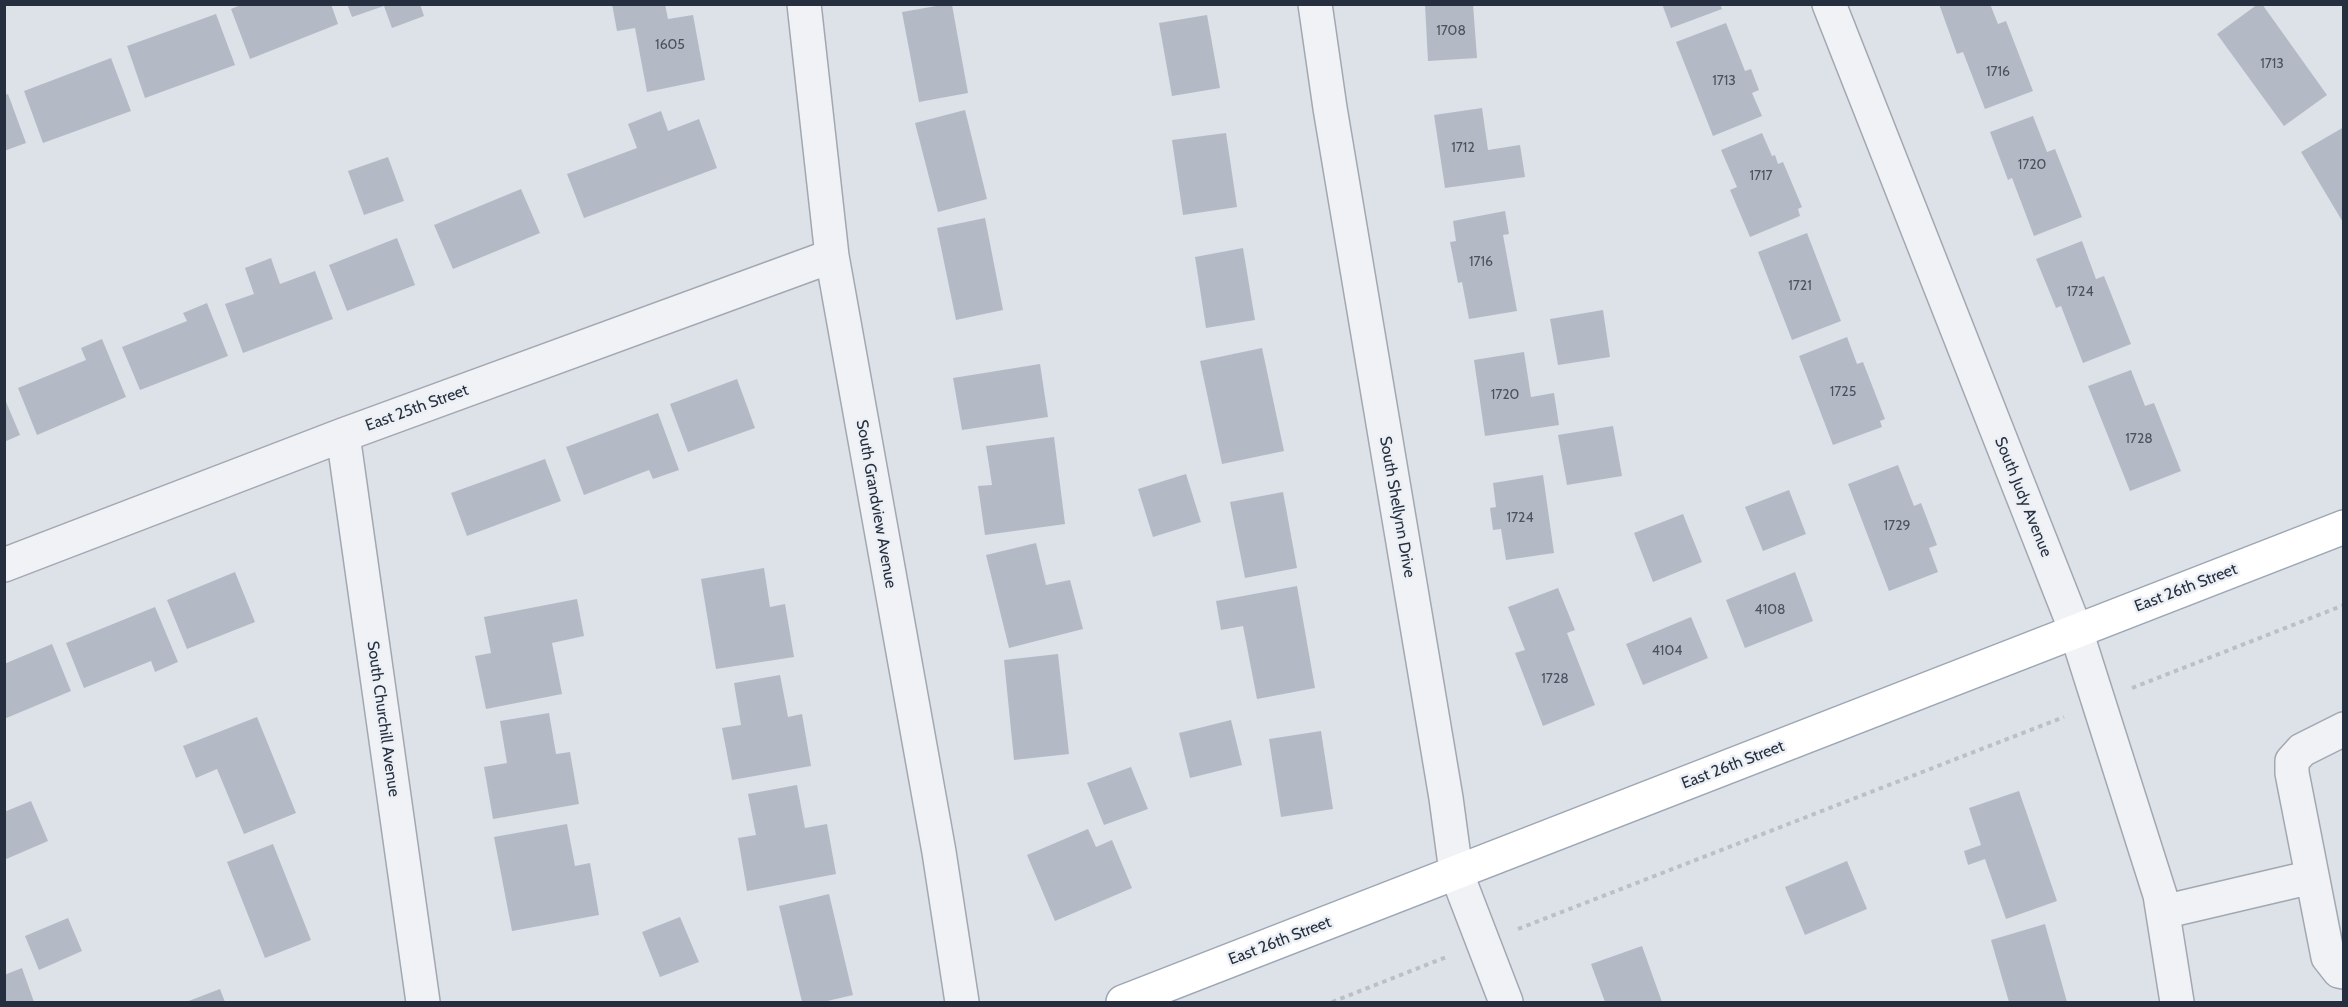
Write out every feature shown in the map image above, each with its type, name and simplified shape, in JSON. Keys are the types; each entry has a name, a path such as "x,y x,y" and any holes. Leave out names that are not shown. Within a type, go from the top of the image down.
{"main road":[{"name":"East 26th Street","path":"1123,1002 2343,527"}],"street":[{"name":"South Grandview Avenue","path":"804,4 832,256 939,852 962,1002"},
{"name":"South Shellynn Drive","path":"1315,4 1330,108 1446,798 1456,872 1506,1002"},
{"name":"South Judy Avenue","path":"1829,4 2076,631 2160,895 2177,1002"},
{"name":"East 25th Street","path":"4,565 343,435 832,256"},
{"name":"South Churchill Avenue","path":"343,435 423,1002"},
{"path":"2343,729 2302,750 2292,761 2292,773 2328,957 2339,971 2343,972"},
{"path":"2163,912 2312,877"}],"path":[{"path":"1332,1002 2048,724 2143,682 2343,605"}],"building":[{"path":"243,4 331,4 338,24 250,59 231,9"},
{"path":"347,4 420,4 424,16 392,28 384,6 352,17"},
{"path":"612,4 665,4 668,19 693,15 705,80 647,92 635,28 617,31"},
{"path":"1425,4 1473,4 1477,58 1428,61"},
{"path":"1662,4 1720,4 1722,9 1671,28"},
{"path":"1939,4 1990,4 1998,24 2006,21 2033,91 1985,109 1963,52 1957,54"},
{"path":"2258,4 2262,4 2327,95 2284,126 2217,34"},
{"path":"952,5 968,93 919,102 902,12"},
{"path":"216,14 235,65 145,98 127,46"},
{"path":"1207,15 1220,88 1172,96 1159,23"},
{"path":"1726,23 1745,71 1751,69 1759,90 1752,93 1762,116 1713,136 1676,42"},
{"path":"111,58 131,111 43,143 24,91"},
{"path":"8,94 26,143 4,151 4,95"},
{"path":"1482,108 1488,150 1520,145 1525,177 1445,188 1434,115"},
{"path":"965,110 987,199 938,212 915,123"},
{"path":"661,111 668,131 699,119 717,168 584,218 567,174 637,148 628,124"},
{"path":"2033,116 2047,152 2055,149 2082,217 2034,236 2012,178 2008,180 1990,132"},
{"path":"2344,127 2344,224 2301,152"},
{"path":"1226,133 1237,207 1183,215 1172,140"},
{"path":"1762,133 1772,156 1775,155 1778,164 1783,162 1802,207 1798,209 1800,216 1750,237 1730,190 1737,187 1721,150"},
{"path":"388,157 404,201 364,215 348,171"},
{"path":"521,189 540,233 453,269 434,225"},
{"path":"1505,211 1509,234 1503,235 1517,311 1469,319 1462,282 1458,283 1450,242 1456,241 1453,221"},
{"path":"985,218 1003,310 956,320 937,228"},
{"path":"1807,233 1841,321 1792,340 1758,252"},
{"path":"397,238 415,285 347,311 329,265"},
{"path":"2082,241 2096,279 2104,276 2131,344 2083,363 2061,306 2056,308 2036,259"},
{"path":"1243,248 1255,320 1206,328 1195,257"},
{"path":"271,258 280,284 315,271 333,319 243,353 225,304 254,294 245,268"},
{"path":"207,303 228,356 140,390 122,347 187,321 183,313"},
{"path":"1603,310 1610,357 1558,365 1550,319"},
{"path":"1847,337 1857,364 1863,362 1885,419 1880,421 1882,427 1833,445 1799,356"},
{"path":"102,339 126,397 37,435 18,388 86,360 81,348"},
{"path":"1262,348 1284,451 1222,464 1200,361"},
{"path":"1524,352 1531,397 1554,393 1559,425 1485,436 1474,360"},
{"path":"1040,364 1048,417 962,430 953,378"},
{"path":"2131,370 2145,406 2154,403 2181,471 2130,491 2088,386"},
{"path":"737,379 755,428 688,452 670,404"},
{"path":"4,397 20,435 4,442"},
{"path":"658,413 679,470 653,479 649,470 584,495 566,447"},
{"path":"1613,426 1622,476 1567,485 1558,435"},
{"path":"1054,437 1065,524 985,535 978,486 992,485 986,446"},
{"path":"545,459 561,501 467,536 451,493"},
{"path":"1898,465 1914,506 1921,503 1937,545 1929,548 1938,572 1889,591 1848,484"},
{"path":"1186,474 1201,522 1153,537 1138,489"},
{"path":"1543,475 1554,553 1506,560 1501,529 1493,530 1490,508 1496,507 1493,483"},
{"path":"1789,490 1806,534 1763,551 1745,507"},
{"path":"1283,492 1297,568 1245,578 1230,502"},
{"path":"1683,514 1702,562 1653,582 1634,533"},
{"path":"1036,543 1046,585 1070,580 1083,629 1009,648 986,555"},
{"path":"764,568 770,607 785,604 794,657 716,669 701,579"},
{"path":"235,572 255,622 187,649 167,600"},
{"path":"1795,572 1813,621 1745,648 1726,600"},
{"path":"1297,586 1315,688 1257,699 1243,626 1221,630 1216,601"},
{"path":"1558,588 1575,630 1567,633 1595,705 1543,726 1515,653 1525,650 1508,607"},
{"path":"577,599 584,636 552,643 562,694 486,709 475,656 491,653 484,617"},
{"path":"155,607 178,662 155,672 151,661 84,688 66,643"},
{"path":"1691,617 1708,658 1643,685 1626,644"},
{"path":"52,644 71,691 4,719 4,664"},
{"path":"1058,654 1069,754 1014,760 1004,660"},
{"path":"780,675 788,717 802,714 811,766 732,780 722,728 741,725 734,683"},
{"path":"549,713 556,754 570,752 579,804 493,819 484,767 507,763 500,721"},
{"path":"257,717 296,813 244,834 217,769 196,778 183,746"},
{"path":"1231,720 1242,765 1190,778 1179,733"},
{"path":"1321,731 1333,809 1281,817 1269,739"},
{"path":"1131,767 1148,809 1104,825 1087,783"},
{"path":"797,785 805,828 827,824 836,874 747,891 738,838 756,835 748,794"},
{"path":"2019,791 2057,901 2006,919 1985,859 1968,865 1964,851 1981,845 1969,808"},
{"path":"31,801 48,841 4,860 4,812"},
{"path":"567,824 575,866 590,863 599,915 512,931 494,837"},
{"path":"1088,829 1096,847 1112,840 1132,888 1055,921 1027,855"},
{"path":"273,844 311,940 265,958 227,862"},
{"path":"1847,861 1867,909 1805,935 1785,887"},
{"path":"829,894 853,995 823,1002 802,1002 779,906"},
{"path":"680,917 699,962 660,977 642,932"},
{"path":"68,918 82,951 39,970 25,936"},
{"path":"2045,924 2067,1002 2009,1002 1991,940"},
{"path":"1642,946 1662,1002 1605,1002 1591,964"},
{"path":"22,968 34,1002 4,1002 4,975"},
{"path":"220,989 225,1002 186,1002"}]}
